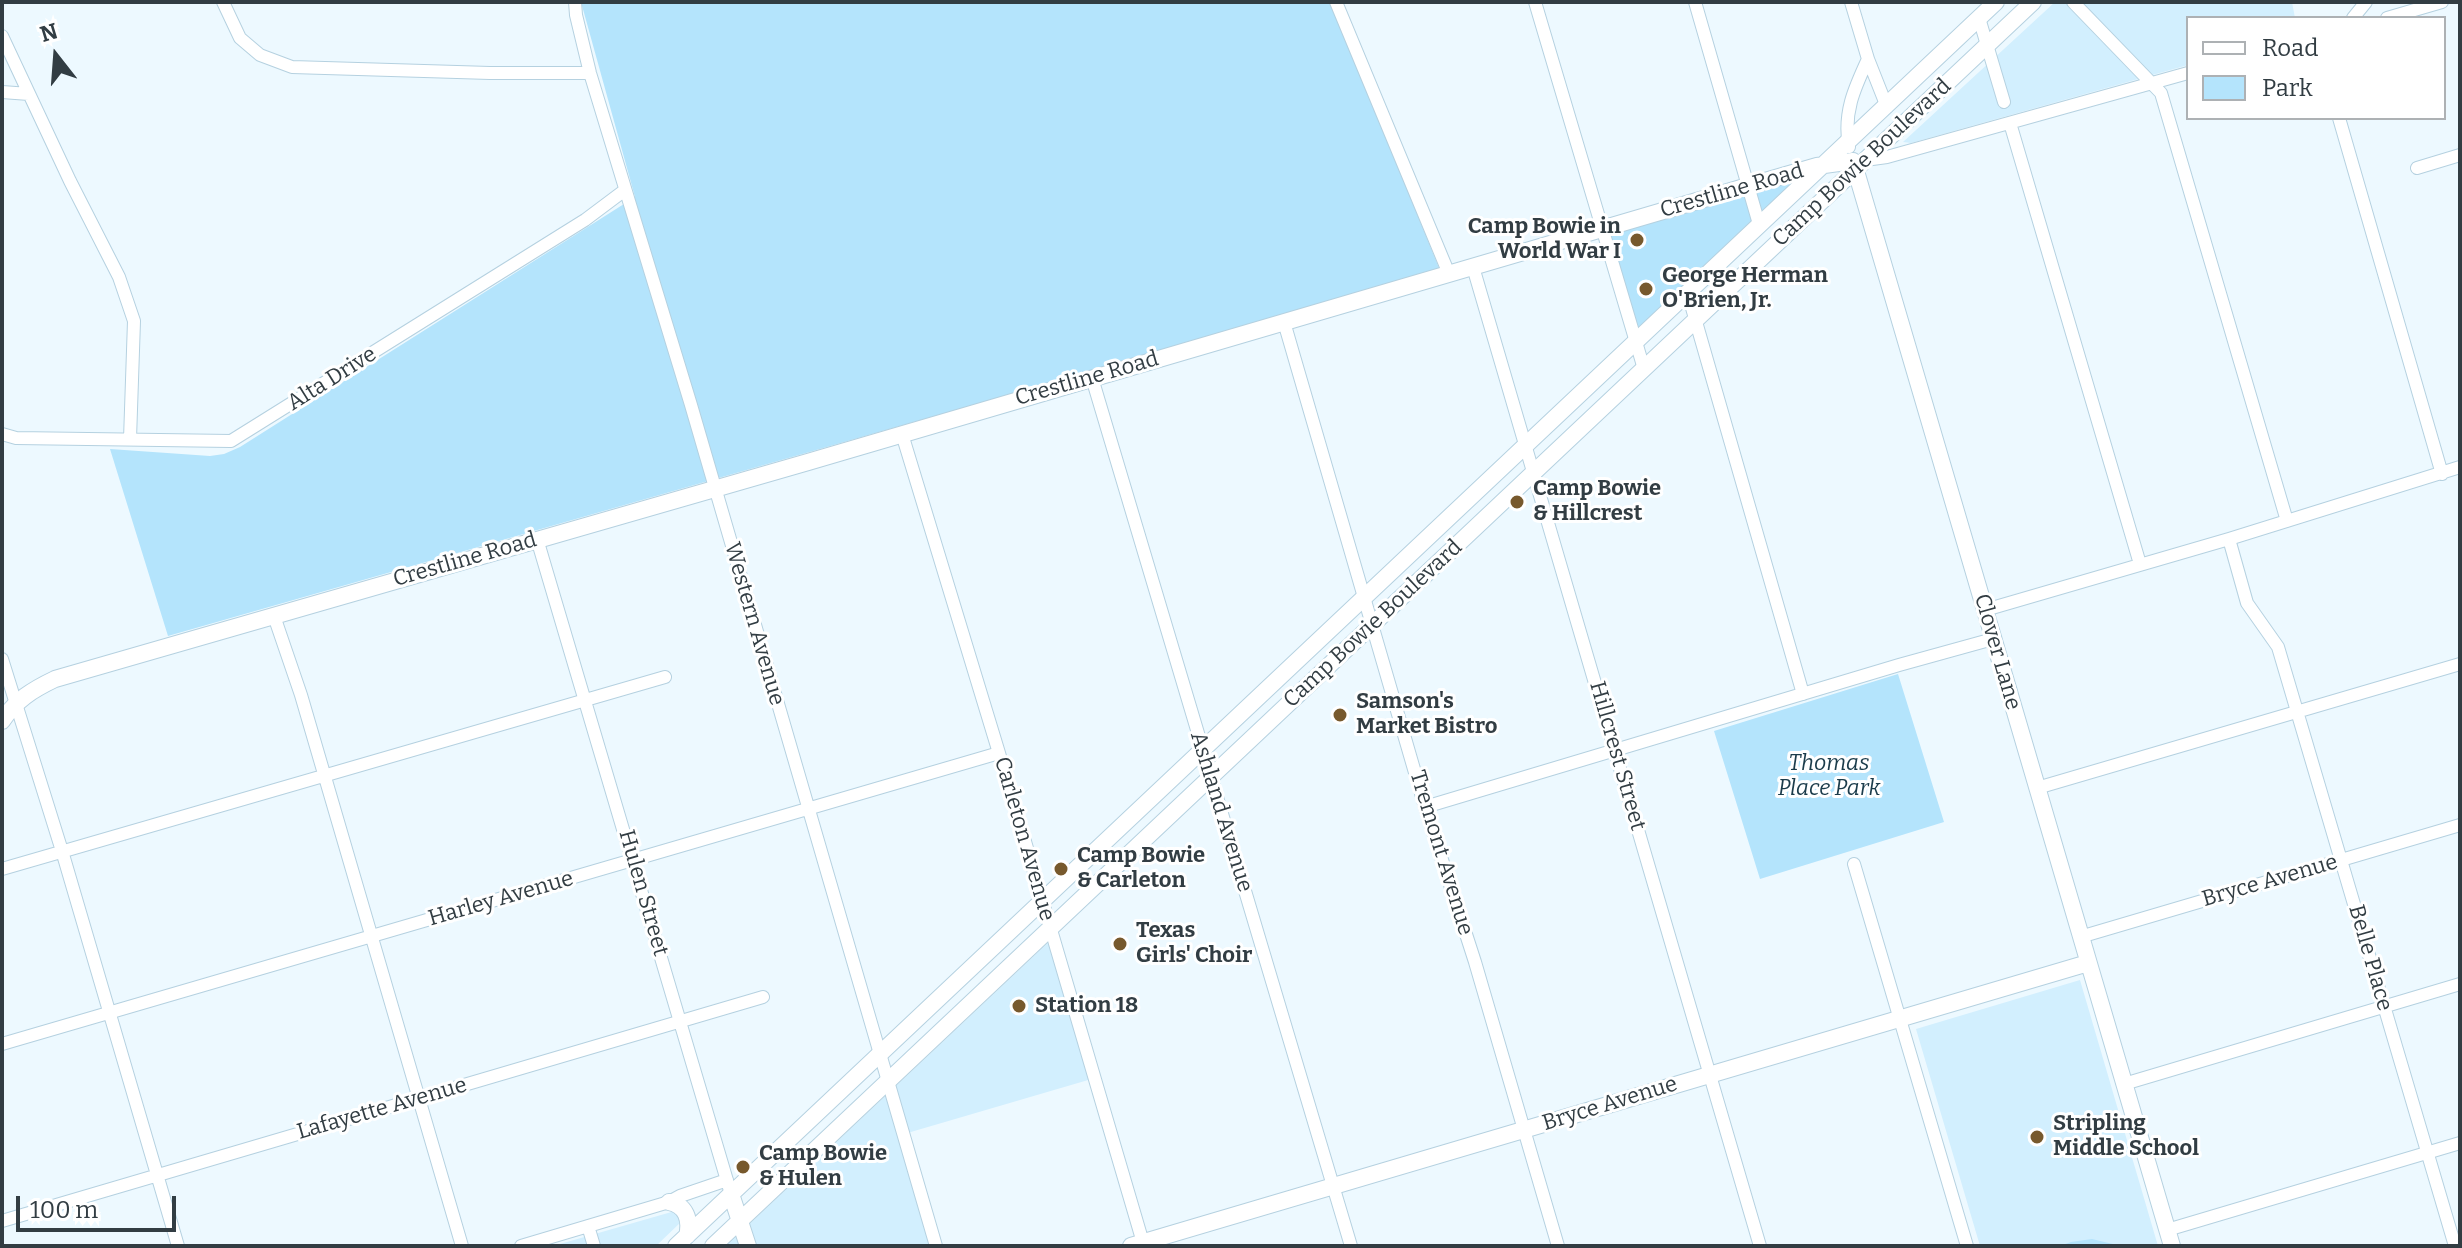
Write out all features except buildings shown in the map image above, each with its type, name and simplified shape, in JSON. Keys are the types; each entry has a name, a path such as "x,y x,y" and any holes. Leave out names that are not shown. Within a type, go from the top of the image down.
{"street":[{"path":"223,2 240,38 260,55 292,67 590,73"},
{"name":"Western Avenue","path":"575,2 590,73 695,419 936,1246"},
{"path":"1336,2 1449,274"},
{"path":"1535,2 1644,369"},
{"path":"1695,2 1759,224"},
{"path":"1851,2 1868,59 1887,107"},
{"name":"Camp Bowie Boulevard","path":"682,1241 729,1187 964,975 1996,2"},
{"name":"Camp Bowie Boulevard","path":"713,1246 2033,2"},
{"path":"2073,2 2161,93 2287,521"},
{"path":"2394,16 2442,2"},
{"path":"1979,18 2004,102"},
{"path":"2,36 119,277 134,321 130,439"},
{"name":"Clover Lane","path":"1868,59 1848,106 1848,143 1858,164 1993,639 2169,1238"},
{"name":"Crestline Road","path":"2,721 15,702 55,679 1748,186 1824,165 1858,164 1887,157 2186,74"},
{"path":"2,92 29,94"},
{"path":"2340,120 2442,474"},
{"path":"2010,123 2140,564"},
{"path":"2417,168 2460,155"},
{"name":"Alta Drive","path":"2,434 16,438 231,441 585,220 625,190"},
{"name":"Hillcrest Street","path":"1473,267 1760,1246"},
{"path":"1688,294 1803,694"},
{"name":"Tremont Avenue","path":"1284,322 1425,807 1475,962 1558,1246"},
{"name":"Ashland Avenue","path":"1092,378 1351,1246"},
{"name":"Carleton Avenue","path":"902,434 1043,901 1140,1245"},
{"path":"1985,610 2460,467"},
{"name":"Hulen Street","path":"537,539 748,1246"},
{"name":"Belle Place","path":"2229,539 2247,603 2278,647 2455,1246"},
{"path":"274,616 324,775 462,1246"},
{"path":"1425,807 1993,639"},
{"path":"2,659 178,1246"},
{"path":"2037,788 2460,664"},
{"path":"2,869 665,677"},
{"name":"Harley Avenue","path":"2,1044 999,753"},
{"name":"Bryce Avenue","path":"2080,937 2460,825"},
{"path":"1854,864 1967,1246"},
{"name":"Bryce Avenue","path":"1140,1245 2088,963"},
{"path":"964,975 982,992"},
{"path":"2124,1084 2460,984"},
{"name":"Lafayette Avenue","path":"2,1221 763,997"},
{"path":"2169,1238 2460,1143"},
{"path":"521,1246 669,1202 680,1196 729,1187"},
{"path":"669,1202 684,1210 688,1219 682,1241"},
{"path":"588,1226 594,1246"}],"shaded area":[{"path":"2055,2 2292,2 2295,16 2186,16 2186,66 1911,143 1903,142"},
{"path":"1053,938 1095,1078 904,1134 936,1246 726,1246"},
{"name":"Stripling Middle School","path":"2080,980 2158,1246 1980,1246 1916,1029"},
{"path":"675,1211 682,1221 656,1246 553,1246"}],"green space":[{"path":"581,2 1331,2 1439,268 168,636 110,449 210,456 240,447 635,197"},
{"path":"1797,180 1637,330 1610,233"},
{"name":"Thomas Place Park","path":"1898,674 1944,822 1760,879 1714,731"},
{"path":"2092,1239 2121,1246 2060,1246 2071,1242"}],"place":[{"name":"Camp Bowie in World War I","path":"1637,240"},
{"name":"George Herman O'Brien, Jr.","path":"1646,289"},
{"name":"Camp Bowie & Hillcrest","path":"1517,502"},
{"name":"Samson's Market Bistro","path":"1340,715"},
{"name":"Camp Bowie & Carleton","path":"1061,869"},
{"name":"Texas Girls' Choir","path":"1120,944"},
{"name":"Station 18","path":"1019,1006"},
{"name":"Stripling Middle School","path":"2037,1137"},
{"name":"Camp Bowie & Hulen","path":"743,1167"}]}
